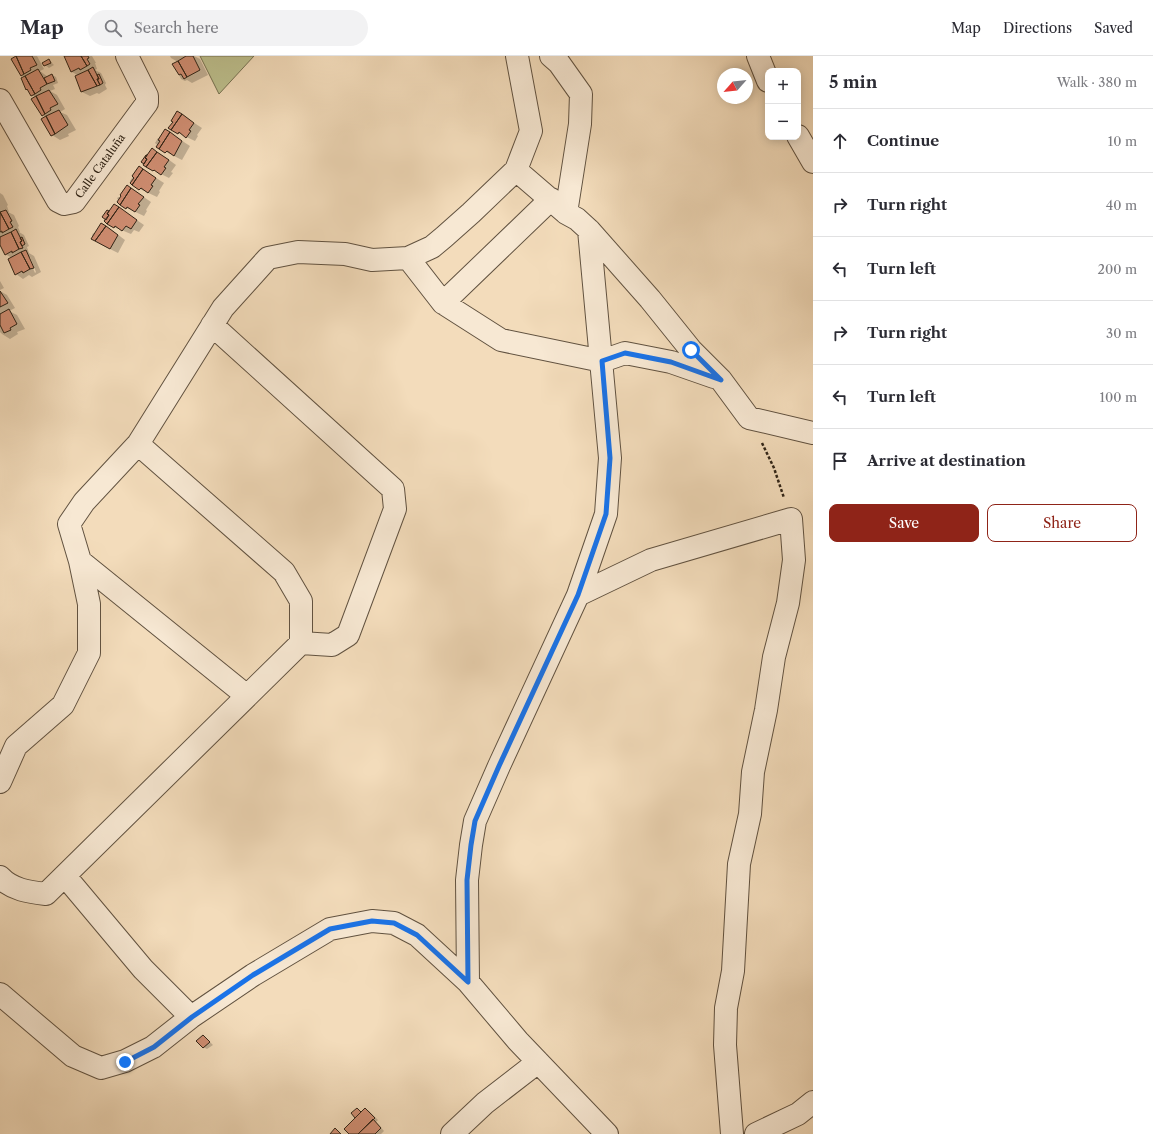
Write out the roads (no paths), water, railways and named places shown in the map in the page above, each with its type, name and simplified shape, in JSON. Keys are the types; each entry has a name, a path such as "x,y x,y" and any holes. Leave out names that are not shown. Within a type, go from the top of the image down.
{"street":[{"name":"Calle Cataluña","path":"0,100 58,201 64,204 74,202 147,102 146,96 127,56"},
{"path":"0,782 16,746 63,705 89,653 89,604 80,561 69,524 84,502 138,444 223,308 268,258 298,252 345,254 372,260 408,258 432,247 471,213 516,170 531,131 518,56"},
{"path":"443,303 559,206 580,124 581,94 559,63 552,56"},
{"path":"758,56 765,74"},
{"path":"800,140 813,162"},
{"path":"516,170 589,230 650,299 691,350 721,380 749,418 813,433"},
{"path":"468,982 467,880 475,821 578,595 606,514 610,458 589,230"},
{"path":"408,258 443,303 501,340 602,361 625,353 671,362 721,380"},
{"path":"212,325 393,489 395,509 348,635 332,645 301,643"},
{"path":"0,877 6,883 26,891 46,894 301,643 301,601 284,572 138,444"},
{"path":"578,595 651,560 791,519 794,560 788,604 774,657 766,710 753,772 750,814 739,864 733,971 726,1008 725,1046 732,1134"},
{"path":"80,561 247,696"},
{"path":"65,876 143,969 192,1017"},
{"path":"0,994 74,1056 101,1068 125,1062 154,1047 192,1017 253,975 330,929 372,921 394,923 417,935 468,982 518,1041 606,1134"},
{"path":"452,1134 485,1103 538,1062"},
{"path":"756,1134 798,1114 813,1102"}]}
